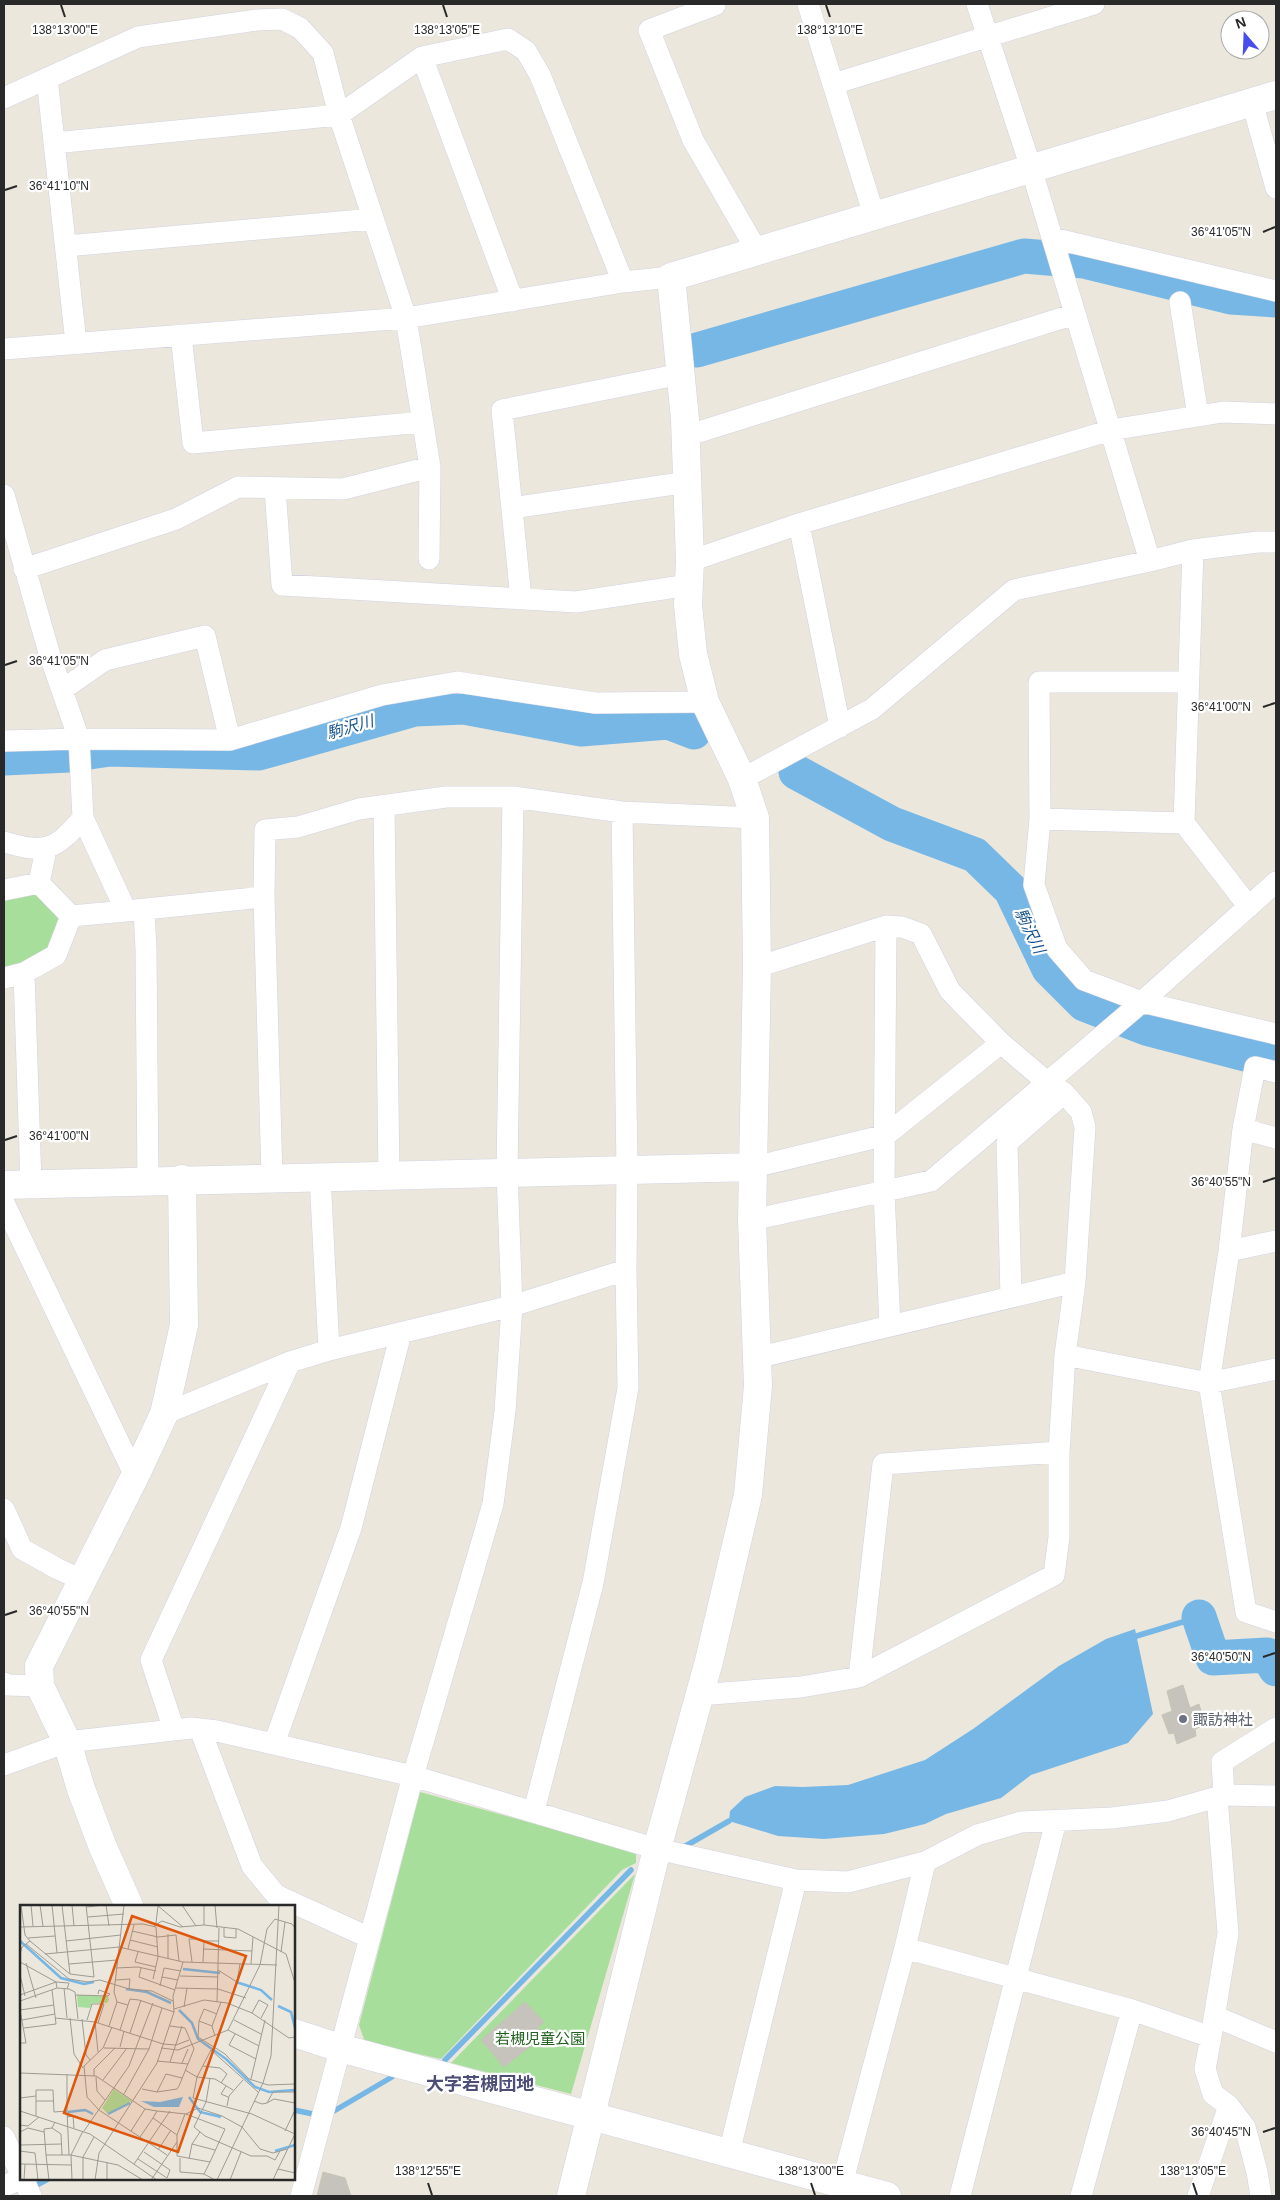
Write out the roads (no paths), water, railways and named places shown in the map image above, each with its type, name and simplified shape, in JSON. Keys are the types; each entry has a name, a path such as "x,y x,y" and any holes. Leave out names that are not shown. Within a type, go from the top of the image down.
{"street":[{"path":"251,22 260,4"},
{"path":"808,4 874,215"},
{"path":"977,4 1031,168 1150,561"},
{"path":"833,84 1094,4"},
{"path":"715,5 649,30 693,140 757,251"},
{"path":"4,98 138,37 258,20 282,19 300,28 323,53 339,115 406,318 430,467 429,559"},
{"path":"54,143 339,115 422,57 508,39 526,51 540,75 623,282"},
{"path":"422,57 513,300"},
{"path":"47,78 76,343"},
{"path":"4,349 406,318 623,282 671,277 1264,98 1276,188"},
{"path":"66,246 374,219"},
{"path":"1052,238 1276,291"},
{"path":"570,2196 592,2115 657,1849 699,1695 748,1495 758,1386 752,1220 756,967 755,818 742,779 705,702 693,654 688,605 686,436 671,277"},
{"path":"1180,302 1198,416"},
{"path":"686,436 1075,314"},
{"path":"182,335 193,443 423,422"},
{"path":"521,599 502,410 681,374"},
{"path":"275,488 282,585 576,602 689,573 799,524 1111,430 1223,412 1276,414"},
{"path":"24,569 176,519 238,487 342,490 430,467"},
{"path":"512,508 688,482"},
{"path":"4,495 50,656 79,739 83,818 134,911 146,949 148,1183"},
{"path":"799,524 840,727"},
{"path":"742,779 872,709 1014,590 1193,550 1258,542 1276,542"},
{"path":"1193,550 1184,823 1249,906"},
{"path":"62,690 105,660 204,636 230,740"},
{"path":"4,741 79,739 230,740 382,695 457,682 595,703 705,702"},
{"path":"1188,682 1039,682 1040,820 1034,885 1057,949 1084,980 1138,1005 1276,1034"},
{"path":"272,1177 264,897 265,830 298,827 359,809 446,797 513,797 622,812 755,818"},
{"path":"301,2196 413,1776 493,1504 505,1411 512,1306 507,1172 513,797"},
{"path":"384,806 389,1175"},
{"path":"534,1812 593,1584 628,1388 622,812"},
{"path":"4,842 27,849 46,850 66,838 83,818"},
{"path":"1040,820 1184,823"},
{"path":"39,883 46,850"},
{"path":"1011,1298 1007,1143 1096,1041 1276,882"},
{"path":"4,890 39,883"},
{"path":"39,883 71,916"},
{"path":"71,916 264,897"},
{"path":"31,1184 14,976 56,955 71,916"},
{"path":"699,1695 801,1687 859,1677 1054,1575 1058,1537 1059,1452 1065,1355 1075,1282 1085,1127 1081,1112 1056,1088 1002,1043 950,991 921,934 902,927 886,926 756,967"},
{"path":"886,926 886,1135 884,1192 890,1326"},
{"path":"4,1185 148,1183 182,1179 754,1167 886,1135 1002,1043"},
{"path":"1276,1072 1254,1067 1243,1129 1229,1251 1209,1383 1246,1612 1276,1622"},
{"path":"752,1220 931,1181 1056,1088"},
{"path":"1243,1129 1276,1138"},
{"path":"320,1176 329,1350"},
{"path":"129,1905 99,1837 66,1742 40,1686 39,1666 135,1476 164,1414 184,1325 182,1179"},
{"path":"4,1203 135,1476"},
{"path":"1229,1251 1276,1240"},
{"path":"164,1414 290,1362 329,1350 512,1306 626,1270"},
{"path":"756,1358 1075,1282"},
{"path":"274,1744 352,1528 401,1333"},
{"path":"1065,1355 1209,1383 1276,1369"},
{"path":"174,1730 151,1660 290,1362"},
{"path":"859,1677 883,1464 1059,1452"},
{"path":"4,1509 22,1548 58,1569 82,1580"},
{"path":"4,1683 7,1686 40,1686"},
{"path":"1261,2196 1245,2127 1229,2106 1213,2094 1205,2070 1228,1933 1220,1796 1222,1762 1276,1728"},
{"path":"200,1729 252,1866 276,1895 370,1938"},
{"path":"4,1765 66,1742 174,1730 200,1729 217,1731 413,1776 657,1849 796,1880 848,1882 926,1862 977,1835 1021,1822 1112,1818 1168,1811 1220,1796 1276,1796"},
{"path":"960,2196 1056,1821"},
{"path":"842,2184 926,1862"},
{"path":"729,2153 796,1880"},
{"path":"905,1948 1132,2010 1211,2037"},
{"path":"1081,2196 1132,2010"},
{"path":"1214,2016 1276,2042"},
{"path":"295,2033 340,2048 887,2196"},
{"path":"1198,2196 1229,2106"},
{"path":"4,2137 20,2173"},
{"path":"4,2186 20,2180"},
{"path":"23,2180 31,2196"}],"water":[{"path":"1135,1629 1153,1714 1128,1743 1031,1775 1001,1798 946,1814 925,1824 884,1834 824,1839 778,1836 729,1821 730,1811 745,1797 775,1786 848,1785 925,1760 973,1729 1059,1666 1106,1639"}],"waterway":[{"path":"697,350 1024,256 1084,261 1231,297 1276,300"},
{"name":"駒沢川","path":"4,758 69,755 110,749 259,753 415,709 464,707 581,729 668,722 694,732"},
{"name":"駒沢川","path":"796,772 892,824 975,855 1011,890 1049,969 1084,1004 1146,1028 1276,1062"},
{"path":"1130,1638 1199,1617"},
{"path":"1199,1617 1213,1658 1267,1655 1276,1669"},
{"path":"682,1848 729,1821"},
{"path":"445,2060 631,1870"},
{"path":"334,2111 392,2077"},
{"path":"295,2110 313,2114"},
{"path":"35,2186 46,2180"}],"place":[{"name":"諏訪神社","path":"1183,1719"}],"district":[{"name":"大字若槻団地","path":"480,2084"}],"park label":[{"name":"若槻児童公園","path":"540,2038"}]}
